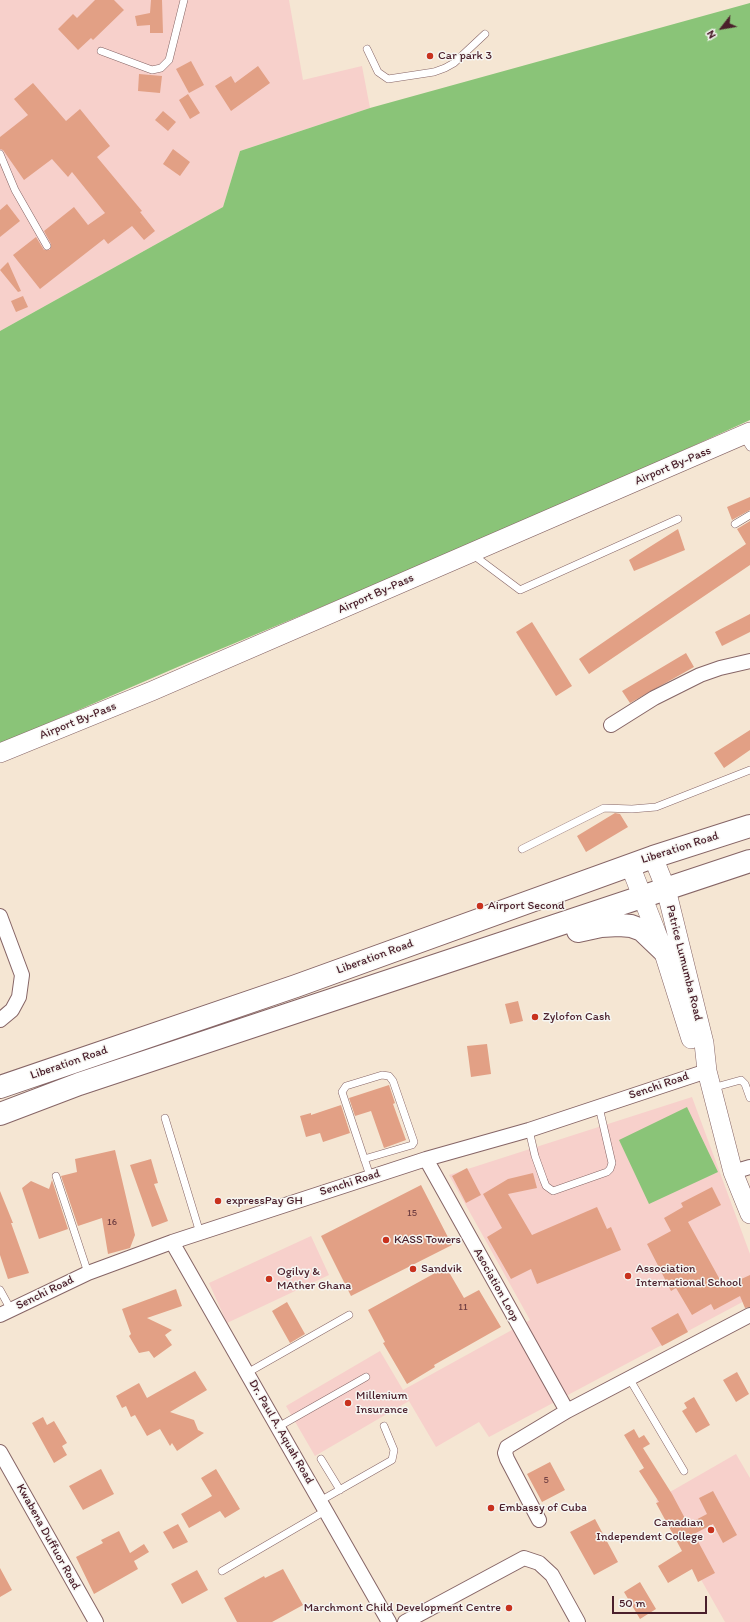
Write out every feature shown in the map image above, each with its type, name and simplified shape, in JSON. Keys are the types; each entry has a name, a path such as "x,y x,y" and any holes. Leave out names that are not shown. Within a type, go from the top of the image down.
{"highway":[{"name":"Liberation Road","path":"0,1087 296,986 630,865 750,826"},
{"path":"664,885 692,865 750,846"},
{"name":"Liberation Road","path":"0,1114 79,1084 643,898 664,885 750,861"},
{"path":"534,934 550,936 601,926 631,926 642,930 662,950"}],"main road":[{"name":"Airport By-Pass","path":"0,753 152,691 398,584 747,438"},
{"name":"Patrice Lumumba Road","path":"653,857 664,885 704,1043 709,1079"},
{"name":"Patrice Lumumba Road","path":"630,865 662,950 693,1044 709,1079 742,1169 750,1214"}],"street":[{"path":"611,725 654,698 700,675 720,668 750,661"},
{"path":"0,916 22,974 20,997 12,1010 0,1020"},
{"name":"Senchi Road","path":"6,1313 88,1272 172,1242 370,1176 530,1130 599,1107 709,1079"},
{"name":"Asociation Loop","path":"426,1159 567,1411"},
{"name":"Dr. Paul A. Aquah Road","path":"172,1242 389,1622"},
{"path":"539,1520 505,1453 507,1447 567,1411 750,1315"},
{"name":"Kwabena Duffuor Road","path":"0,1452 96,1622"},
{"path":"405,1622 524,1558 539,1563 552,1575 578,1622"}],"lane":[{"path":"101,51 152,70 161,68 169,60 184,0"},
{"path":"367,49 378,72 388,79 434,72 444,68 454,63 485,34"},
{"path":"0,154 15,190 47,246"},
{"path":"735,524 750,515"},
{"path":"472,554 520,590 678,519"},
{"path":"522,848 604,808 632,809 656,807 750,770"},
{"path":"364,1159 412,1145 414,1142 393,1081 388,1076 382,1075 346,1086 342,1092 364,1159 370,1176"},
{"path":"709,1079 741,1080 746,1084 750,1098"},
{"path":"530,1130 535,1156 544,1181 546,1186 553,1191 607,1172 610,1169 612,1163 599,1107"},
{"path":"165,1118 200,1233"},
{"path":"56,1176 88,1272"},
{"path":"0,1290 6,1313"},
{"path":"247,1373 349,1315"},
{"path":"278,1427 366,1377"},
{"path":"629,1378 684,1471"},
{"path":"222,1571 323,1506 340,1490 392,1460 394,1450 384,1426"},
{"path":"321,1459 340,1490"}],"shaded area":[{"path":"0,0 289,0 303,80 362,66 370,108 240,151 223,207 0,331"},
{"name":"Association International School","path":"692,1097 750,1254 750,1298 489,1437 479,1422 436,1447 409,1401 315,1456 286,1406 380,1351 403,1390 530,1320 449,1175"},
{"name":"Ogilvy & MAther Ghana","path":"311,1236 329,1275 227,1323 209,1283"},
{"name":"Canadian Independent College","path":"736,1454 750,1478 750,1622 725,1622 656,1500"}],"green space":[{"path":"750,3 750,420 544,514 180,666 0,744 0,331 223,207 240,151 370,108"},
{"path":"687,1107 718,1172 649,1204 619,1140"}],"building":[{"path":"95,0 114,0 124,10 93,40 91,38 78,50 58,29 73,14 77,18"},
{"path":"151,0 162,0 163,33 150,33 150,25 137,26 135,16 150,13"},
{"path":"191,61 204,85 189,93 176,69"},
{"path":"258,66 270,83 231,111 215,86 231,76 235,83"},
{"path":"139,74 162,76 160,93 138,91"},
{"path":"33,83 66,121 80,109 110,146 97,157 142,211 140,212 155,231 144,240 132,226 108,244 104,239 40,289 13,255 36,237 44,250 50,250 51,244 44,231 74,207 88,225 105,213 72,172 68,177 52,159 24,180 3,150 0,149 0,137 28,115 14,99"},
{"path":"188,94 200,113 190,119 179,100"},
{"path":"163,111 176,122 168,131 155,120"},
{"path":"173,149 190,162 180,176 163,164"},
{"path":"7,204 20,221 0,237 0,210"},
{"path":"8,262 21,291 18,292 0,270"},
{"path":"23,296 28,307 16,312 11,301"},
{"path":"750,497 750,510 732,520 727,507"},
{"path":"750,521 750,565 589,674 579,659 746,544 737,529"},
{"path":"678,529 685,550 634,571 629,560"},
{"path":"750,614 750,632 722,646 715,632"},
{"path":"532,622 572,686 556,696 516,632"},
{"path":"686,653 694,667 630,703 622,691"},
{"path":"750,730 750,750 724,768 714,753"},
{"path":"615,813 620,814 628,827 586,852 577,836"},
{"path":"518,1001 523,1021 510,1024 505,1004"},
{"path":"487,1044 491,1074 471,1077 467,1046"},
{"path":"389,1085 395,1103 393,1104 406,1140 384,1148 371,1111 355,1116 349,1098"},
{"path":"341,1105 350,1133 323,1142 320,1133 306,1137 300,1116 311,1113 311,1115"},
{"path":"115,1150 135,1235 130,1248 108,1254 102,1218 78,1226 61,1176 77,1172 75,1159"},
{"path":"151,1159 158,1183 154,1184 168,1221 152,1227 130,1165"},
{"path":"467,1168 481,1195 466,1203 452,1176"},
{"path":"533,1173 537,1188 508,1194 532,1235 597,1207 607,1229 611,1227 621,1250 537,1284 531,1269 511,1279 487,1237 502,1228 483,1194 508,1179"},
{"path":"52,1180 68,1229 39,1239 22,1188 31,1181 49,1189"},
{"name":"KASS Towers","path":"421,1185 452,1245 351,1296 321,1236"},
{"path":"712,1187 721,1205 688,1222 724,1287 750,1275 750,1307 745,1308 740,1296 714,1310 711,1304 692,1315 676,1288 671,1291 647,1244 671,1231 664,1218 683,1207 681,1203"},
{"path":"0,1191 13,1223 11,1223 29,1273 8,1279 0,1255"},
{"path":"446,1267 464,1298 479,1290 501,1327 434,1365 435,1367 407,1384 383,1343 385,1342 368,1310"},
{"path":"176,1289 182,1306 147,1318 172,1330 165,1335 172,1345 154,1358 149,1351 139,1353 129,1336 131,1334 122,1309"},
{"path":"287,1302 305,1334 290,1343 272,1311"},
{"path":"678,1313 688,1332 662,1346 651,1328"},
{"path":"195,1371 207,1390 170,1412 194,1420 198,1430 204,1433 177,1451 172,1443 170,1446 160,1429 147,1436 135,1415 131,1417 126,1406 122,1408 116,1396 139,1383 147,1398"},
{"path":"737,1372 749,1394 736,1402 723,1380"},
{"path":"694,1397 710,1425 696,1433 682,1411 687,1408 684,1403"},
{"path":"43,1417 47,1425 54,1421 67,1443 62,1446 67,1455 54,1463 32,1423"},
{"path":"634,1429 639,1438 644,1435 650,1444 643,1448 672,1494 688,1524 707,1514 699,1498 713,1491 737,1535 723,1543 713,1524 694,1534 715,1573 698,1582 692,1569 668,1583 658,1566 682,1551 656,1503 659,1502 639,1471 644,1468 624,1435"},
{"path":"550,1462 565,1490 542,1502 527,1474"},
{"path":"101,1469 114,1494 83,1510 69,1486"},
{"path":"216,1469 240,1509 225,1518 220,1511 189,1528 181,1514 212,1496 201,1478"},
{"path":"595,1519 618,1562 594,1575 570,1532"},
{"path":"178,1524 188,1542 173,1549 163,1532"},
{"path":"119,1531 130,1553 144,1544 149,1552 134,1561 138,1569 94,1594 76,1557 103,1543 101,1540"},
{"path":"0,1568 12,1590 0,1597"},
{"path":"283,1569 303,1605 272,1622 237,1622 224,1598 264,1576 265,1578"},
{"path":"197,1570 208,1590 182,1604 171,1584"},
{"path":"640,1582 656,1609 640,1619 624,1592"}],"place":[{"name":"Car park 3","path":"430,56"},
{"name":"Airport Second","path":"480,906"},
{"name":"Zylofon Cash","path":"535,1017"},
{"name":"expressPay GH","path":"218,1201"},
{"name":"KASS Towers","path":"386,1240"},
{"name":"Sandvik","path":"413,1269"},
{"name":"Association International School","path":"628,1276"},
{"name":"Ogilvy & MAther Ghana","path":"269,1279"},
{"name":"Millenium Insurance","path":"348,1403"},
{"name":"Embassy of Cuba","path":"491,1508"},
{"name":"Canadian Independent College","path":"711,1530"},
{"name":"Marchmont Child Development Centre","path":"509,1608"}]}
